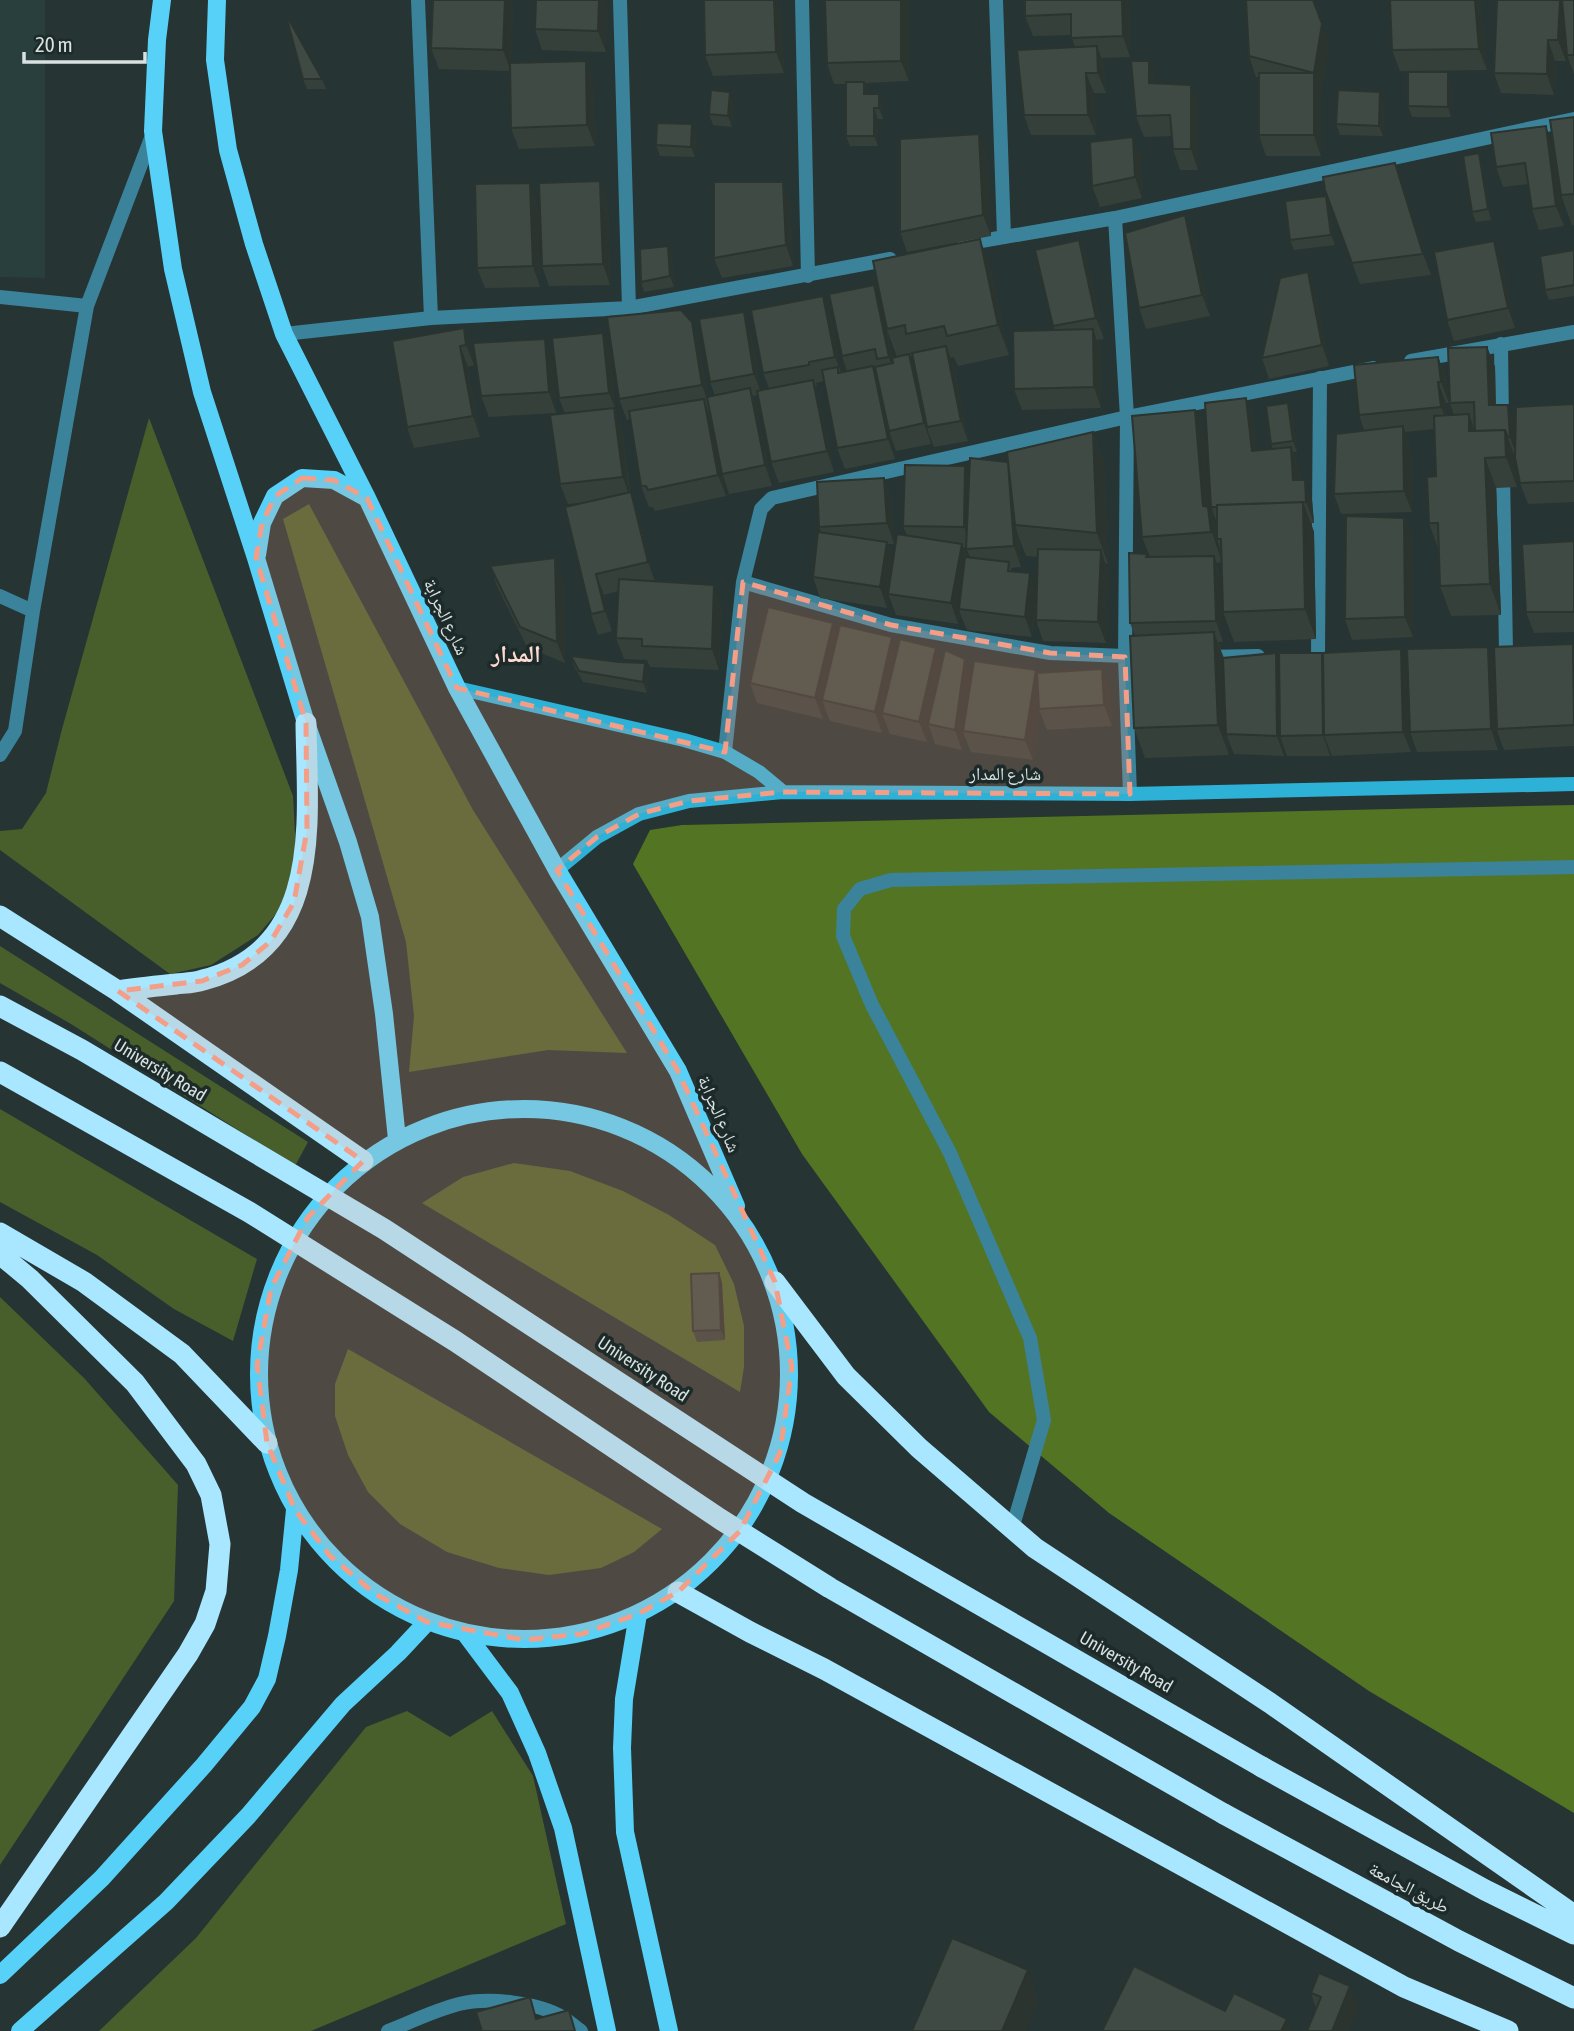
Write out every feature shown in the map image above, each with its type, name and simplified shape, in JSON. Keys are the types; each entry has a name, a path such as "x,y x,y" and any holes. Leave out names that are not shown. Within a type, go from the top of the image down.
{"highway":[{"path":"117,990 202,981 242,965 271,941 294,902 303,867 307,830 306,723"},
{"path":"0,916 117,990 363,1161"},
{"name":"University Road","path":"0,1006 82,1050 384,1229 803,1503 1262,1767"},
{"name":"طريق الجامعة","path":"0,1072 283,1233 455,1341 830,1588 1224,1814 1459,1941 1574,1998"},
{"path":"0,1233 84,1282 182,1354 267,1443"},
{"path":"0,1254 30,1279 135,1383 195,1464 211,1495 220,1545 216,1591 205,1624 188,1654 0,1927"},
{"path":"775,1282 846,1376 919,1448 1035,1548 1270,1703 1574,1915"},
{"path":"678,1592 1404,1987 1483,2026 1508,2031"},
{"name":"طريق الجامعة","path":"1262,1767 1485,1890 1574,1934"}],"main road":[{"path":"162,0 157,40 153,131 176,281 202,392 370,917 384,1014 397,1139"},
{"name":"شارع الجرابة","path":"217,0 215,60 228,150 254,244 284,334 367,498 457,688 557,870 678,1071 740,1215"},
{"path":"256,558 262,523 275,496 302,478 334,480 367,498"},
{"path":"545,1108 619,1125 686,1161 740,1215 775,1282 792,1367 780,1453 740,1531 678,1592 638,1614 582,1634 524,1640 465,1633 427,1622 375,1594 330,1556 295,1510 267,1443 257,1365 271,1288 308,1217 363,1161 397,1139 468,1114 545,1108"},
{"path":"0,1975 102,1878 204,1765 252,1707 267,1679 277,1636 289,1570 295,1510"},
{"path":"638,1614 624,1699 622,1748 625,1832 669,2031"},
{"path":"20,2031 166,1902 248,1816 343,1704 427,1622"},
{"path":"465,1633 510,1693 537,1753 563,1828 607,2031"}],"street":[{"path":"418,0 431,318"},
{"path":"620,0 629,308"},
{"path":"802,0 808,276"},
{"path":"996,0 1004,236"},
{"path":"951,246 1115,218 1574,119"},
{"path":"0,755 15,731 33,611 87,306 153,131"},
{"path":"1115,218 1127,417 1125,657 1130,794"},
{"path":"284,334 431,318 629,308 899,257"},
{"path":"0,297 87,306"},
{"path":"725,752 743,582 761,509 772,498 1127,417 1320,378 1574,332"},
{"path":"1501,344 1506,652"},
{"path":"1318,656 1320,378"},
{"path":"743,582 891,625 1050,653 1167,657"},
{"path":"0,596 33,611"},
{"path":"1194,657 1277,656"},
{"path":"457,688 684,740 725,752 759,772 783,792"},
{"name":"شارع المدار","path":"557,870 597,837 639,814 689,801 783,792 1130,794 1574,784"},
{"path":"1012,1528 1044,1420 1030,1338 950,1153 872,1005 843,936 844,909 860,889 891,880 1574,867"},
{"path":"388,2031 456,2005 475,2001 510,2002 533,2007 562,2017 581,2031"}],"highlighted area":[{"path":"302,478 334,480 367,498 457,688 725,752 743,582 891,625 1050,653 1125,657 1130,794 783,792 689,801 639,814 597,837 557,870 678,1071 775,1282 792,1367 780,1453 740,1531 678,1592 638,1614 582,1634 524,1640 427,1622 375,1594 330,1556 295,1510 267,1443 257,1365 271,1288 308,1217 363,1161 118,991 202,981 242,965 271,941 294,902 307,830 306,723 256,558 262,523 275,496"}],"shaded area":[{"path":"0,0 45,0 45,278 0,277"}],"green space":[{"path":"149,418 293,796 298,888 258,935 211,965 170,974 0,850 0,831 22,829 46,793"},
{"path":"309,504 473,810 627,1053 548,1050 409,1072 414,1016 406,942 283,519"},
{"path":"1574,805 1574,1813 1369,1691 1109,1513 989,1412 802,1154 633,864 650,830 682,825"},
{"path":"0,946 308,1142 295,1166 71,1024 0,983"},
{"path":"0,1109 257,1259 233,1341 174,1309 97,1255 0,1202"},
{"path":"514,1163 570,1171 623,1191 669,1215 715,1245 734,1284 744,1326 744,1367 740,1392 422,1203 463,1177"},
{"path":"0,1297 84,1378 178,1485 174,1601 0,1865"},
{"path":"348,1349 662,1529 634,1552 601,1568 549,1575 499,1568 447,1552 400,1524 368,1492 348,1455 335,1416 335,1384"},
{"path":"407,1711 450,1737 492,1711 533,1776 566,1924 311,2031 99,2031 196,1938 366,1727"}],"building":[{"path":"433,0 505,0 503,50 431,48"},
{"path":"536,0 599,0 598,31 535,29"},
{"path":"704,0 774,0 776,52 705,55"},
{"path":"825,0 901,0 901,61 827,63"},
{"path":"1025,0 1122,0 1123,36 1071,38 1071,14 1025,16"},
{"path":"1246,0 1313,0 1322,24 1314,73 1249,56"},
{"path":"1390,0 1475,0 1479,49 1392,50"},
{"path":"1497,0 1560,0 1558,40 1548,40 1547,74 1494,73"},
{"path":"1562,0 1574,0 1574,55 1567,55"},
{"path":"288,18 322,79 303,79"},
{"path":"1097,46 1098,73 1086,73 1088,115 1024,115 1017,50"},
{"path":"586,61 587,125 511,128 510,63"},
{"path":"1131,61 1149,61 1149,83 1191,85 1191,149 1173,149 1170,115 1136,116"},
{"path":"1408,72 1448,72 1448,107 1408,106"},
{"path":"1259,73 1314,73 1314,135 1259,135"},
{"path":"846,82 864,82 864,94 879,94 879,108 874,108 874,136 846,136"},
{"path":"711,90 730,92 728,116 709,114"},
{"path":"1338,90 1380,92 1379,126 1336,124"},
{"path":"1574,117 1574,194 1561,195 1550,120"},
{"path":"657,123 692,124 691,147 656,145"},
{"path":"1546,126 1556,206 1532,209 1525,163 1496,167 1491,133"},
{"path":"979,134 983,215 900,232 900,139"},
{"path":"1133,137 1135,177 1092,186 1090,142"},
{"path":"1479,153 1488,209 1472,212 1463,156"},
{"path":"1395,163 1423,254 1352,263 1325,190 1323,177"},
{"path":"600,181 603,264 542,266 539,183"},
{"path":"714,182 783,182 786,245 714,258"},
{"path":"530,183 533,266 477,268 475,184"},
{"path":"1326,196 1331,235 1290,240 1285,201"},
{"path":"1185,215 1202,295 1139,308 1125,233"},
{"path":"980,239 998,325 947,336 944,326 906,334 905,325 887,329 873,261"},
{"path":"1079,240 1096,318 1053,326 1035,250"},
{"path":"1494,241 1508,308 1447,320 1434,252"},
{"path":"668,246 670,276 641,282 640,249"},
{"path":"1574,250 1574,285 1545,290 1540,256"},
{"path":"1308,272 1322,345 1262,358 1280,278"},
{"path":"874,285 889,357 877,359 875,349 842,356 829,294"},
{"path":"823,296 835,357 809,362 809,365 763,373 751,310"},
{"path":"681,310 692,322 702,385 619,399 607,317"},
{"path":"744,312 754,374 710,382 699,319"},
{"path":"464,328 466,345 460,346 473,416 407,427 392,341"},
{"path":"1093,329 1094,387 1014,389 1013,331"},
{"path":"603,333 609,393 559,398 552,338"},
{"path":"545,339 549,392 481,396 473,343"},
{"path":"946,346 961,421 927,427 912,353"},
{"path":"1487,347 1489,405 1508,405 1510,437 1505,430 1475,431 1474,402 1450,403 1448,348"},
{"path":"909,354 924,423 889,431 875,367 893,363 892,358"},
{"path":"1438,357 1441,407 1359,415 1354,365"},
{"path":"873,366 888,439 837,448 822,370 838,367 838,373"},
{"path":"813,380 827,451 771,462 757,391"},
{"path":"750,388 765,465 722,474 707,397"},
{"path":"1246,398 1252,451 1291,447 1293,480 1305,480 1306,502 1211,507 1205,403"},
{"path":"704,399 718,475 648,490 646,486 641,486 629,411"},
{"path":"1288,403 1293,441 1271,444 1266,406"},
{"path":"1574,404 1574,481 1520,483 1515,458 1516,407"},
{"path":"614,408 623,477 560,484 550,415"},
{"path":"1195,410 1203,506 1208,507 1211,532 1142,537 1132,416"},
{"path":"1469,414 1469,431 1505,430 1506,457 1485,458 1490,584 1440,586 1438,523 1429,523 1427,477 1436,476 1434,416"},
{"path":"1403,426 1404,491 1334,494 1336,434"},
{"path":"1093,432 1097,533 1015,525 1007,452"},
{"path":"970,458 1008,462 1014,546 966,549"},
{"path":"905,465 965,466 964,527 903,526"},
{"path":"884,478 887,523 819,527 817,482"},
{"path":"631,492 648,562 596,574 605,611 591,614 565,507"},
{"path":"1303,502 1305,609 1223,612 1217,505"},
{"path":"1346,516 1404,518 1405,617 1345,619"},
{"path":"818,532 887,542 880,587 813,577"},
{"path":"897,534 962,544 951,603 888,594"},
{"path":"1574,541 1574,612 1526,612 1522,544"},
{"path":"1038,549 1101,550 1098,622 1036,620"},
{"path":"1129,553 1147,554 1146,557 1214,556 1216,621 1130,623"},
{"path":"965,557 1009,562 1008,571 1030,573 1025,617 959,609"},
{"path":"555,558 557,642 520,627 490,566"},
{"path":"619,579 714,585 712,649 642,646 642,639 616,638"},
{"path":"768,607 833,623 815,698 750,683"},
{"path":"840,625 892,637 875,712 822,700"},
{"path":"1214,632 1218,725 1134,728 1130,636"},
{"path":"900,639 936,648 919,722 882,713"},
{"path":"1573,644 1574,725 1497,729 1494,647"},
{"path":"1488,647 1491,729 1410,732 1407,649"},
{"path":"1401,649 1403,732 1324,735 1323,653"},
{"path":"945,650 965,659 955,730 928,724"},
{"path":"1276,653 1277,736 1226,734 1223,658"},
{"path":"1279,653 1322,653 1323,735 1280,736"},
{"path":"571,656 645,663 643,682 579,671"},
{"path":"974,661 1036,670 1025,740 963,731"},
{"path":"1102,669 1104,705 1039,709 1037,673"},
{"path":"719,1273 721,1330 693,1331 691,1274"},
{"path":"952,1938 1028,1970 1002,2031 912,2031"},
{"path":"1134,1966 1225,2011 1234,1993 1287,2019 1281,2031 1102,2031"},
{"path":"1319,1973 1350,1986 1332,2031 1307,2031 1321,1997 1311,1993"},
{"path":"530,1997 536,2019 569,2010 575,2031 482,2031 476,2012"}],"district":[{"name":"المدار","path":"516,654"}]}
